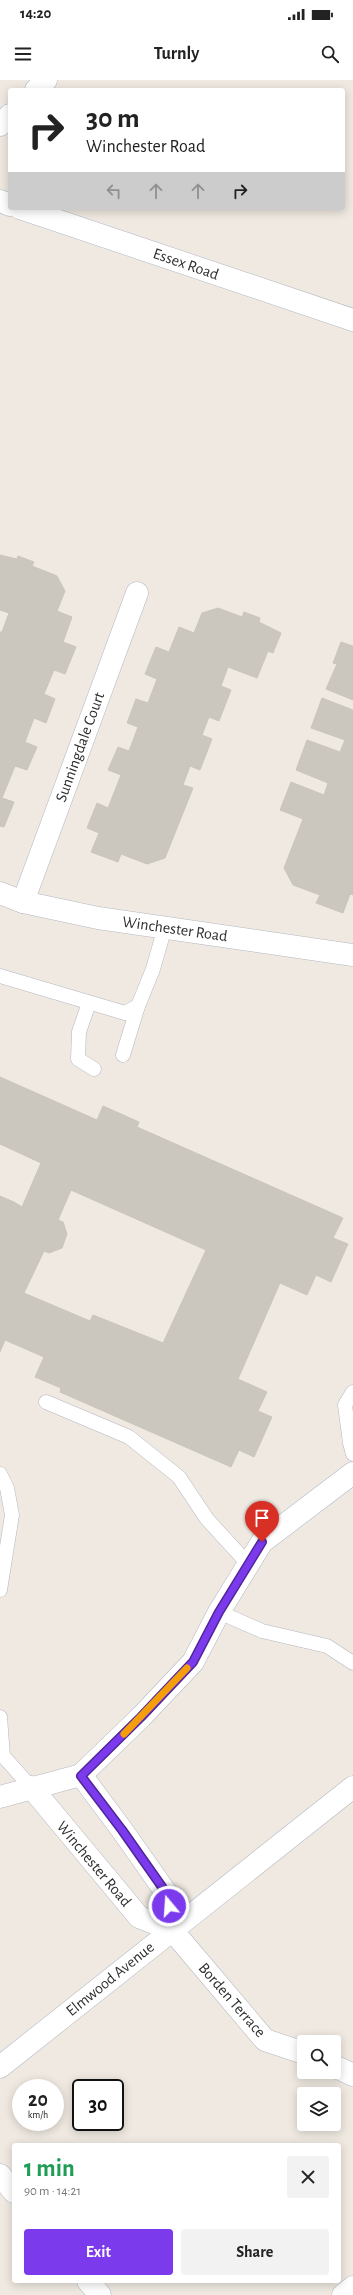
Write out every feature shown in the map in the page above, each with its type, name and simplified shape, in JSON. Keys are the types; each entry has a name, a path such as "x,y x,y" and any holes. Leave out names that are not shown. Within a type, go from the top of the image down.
{"street":[{"path":"38,88 46,80"},
{"path":"0,124 8,117"},
{"name":"Essex Road","path":"26,210 353,320"},
{"name":"Sunningdale Court","path":"22,902 137,593"},
{"name":"Winchester Road","path":"0,893 22,902 98,918 353,955"},
{"path":"0,1797 31,1787 81,1776 141,1717 193,1662 219,1612 262,1542 353,1473"},
{"path":"81,1776 122,1830 167,1894 172,1930"},
{"name":"Winchester Road","path":"31,1787 139,1918 172,1930"},
{"name":"Elmwood Avenue","path":"0,2067 353,1787"},
{"name":"Borden Terrace","path":"172,1930 265,2040 297,2051"},
{"path":"341,2069 353,2075"},
{"path":"0,2175 12,2190"},
{"path":"90,2283 100,2295"},
{"path":"343,2295 353,2286"}],"lane":[{"path":"123,1055 138,1006 153,969 165,928"},
{"path":"0,976 125,1013 138,1006"},
{"path":"89,1003 79,1032 78,1059 94,1069"},
{"path":"353,1392 345,1405 353,1454"},
{"path":"46,1402 129,1437 179,1477 207,1519 249,1565"},
{"path":"0,1474 7,1488 12,1515 0,1581"},
{"path":"219,1612 262,1631 327,1646 353,1663"},
{"path":"0,1717 3,1756 31,1787"}],"building":[{"path":"0,555 17,559 18,556 34,562 32,566 57,576 65,591 57,611 72,617 63,642 76,647 65,674 54,670 44,694 55,699 46,723 34,718 25,742 37,747 27,770 15,766 2,798 14,802 4,827 0,826 0,632 2,632 9,613 0,610"},
{"path":"218,608 242,617 244,612 260,618 259,622 281,633 273,653 268,651 257,678 228,667 221,686 231,690 219,721 209,717 202,735 212,739 200,770 190,766 183,785 193,788 165,858 147,864 121,854 118,862 91,852 99,833 87,828 97,803 108,808 121,775 108,770 118,747 129,751 138,727 127,723 136,699 148,703 157,679 145,674 156,647 169,652 179,627 194,633 202,613"},
{"path":"341,642 353,646 353,700 326,689 337,664 333,663"},
{"path":"322,698 353,710 353,895 350,894 343,913 316,903 320,895 293,885 284,868 303,819 280,810 291,782 324,795 328,783 296,770 307,740 340,752 345,740 311,728"},
{"path":"0,1077 97,1120 103,1106 139,1122 137,1127 343,1218 333,1238 348,1244 331,1282 316,1275 307,1295 280,1283 238,1379 267,1392 258,1411 272,1417 254,1457 239,1450 231,1467 60,1392 61,1388 35,1377 44,1357 5,1340 0,1352 0,1260 13,1232 3,1227 14,1202 22,1207 41,1163 0,1144","holes":["71,1190 206,1250 163,1343 93,1315 90,1321 24,1293 44,1251 49,1253 62,1248 67,1234 63,1222 58,1220"]},
{"path":"0,1196 14,1202 3,1227 13,1232 0,1260"}],"slow traffic":[{"path":"124,1734 187,1668"}],"route":[{"path":"169,1906 167,1894 122,1830 81,1776 141,1717 193,1662 219,1612 262,1542"}]}
